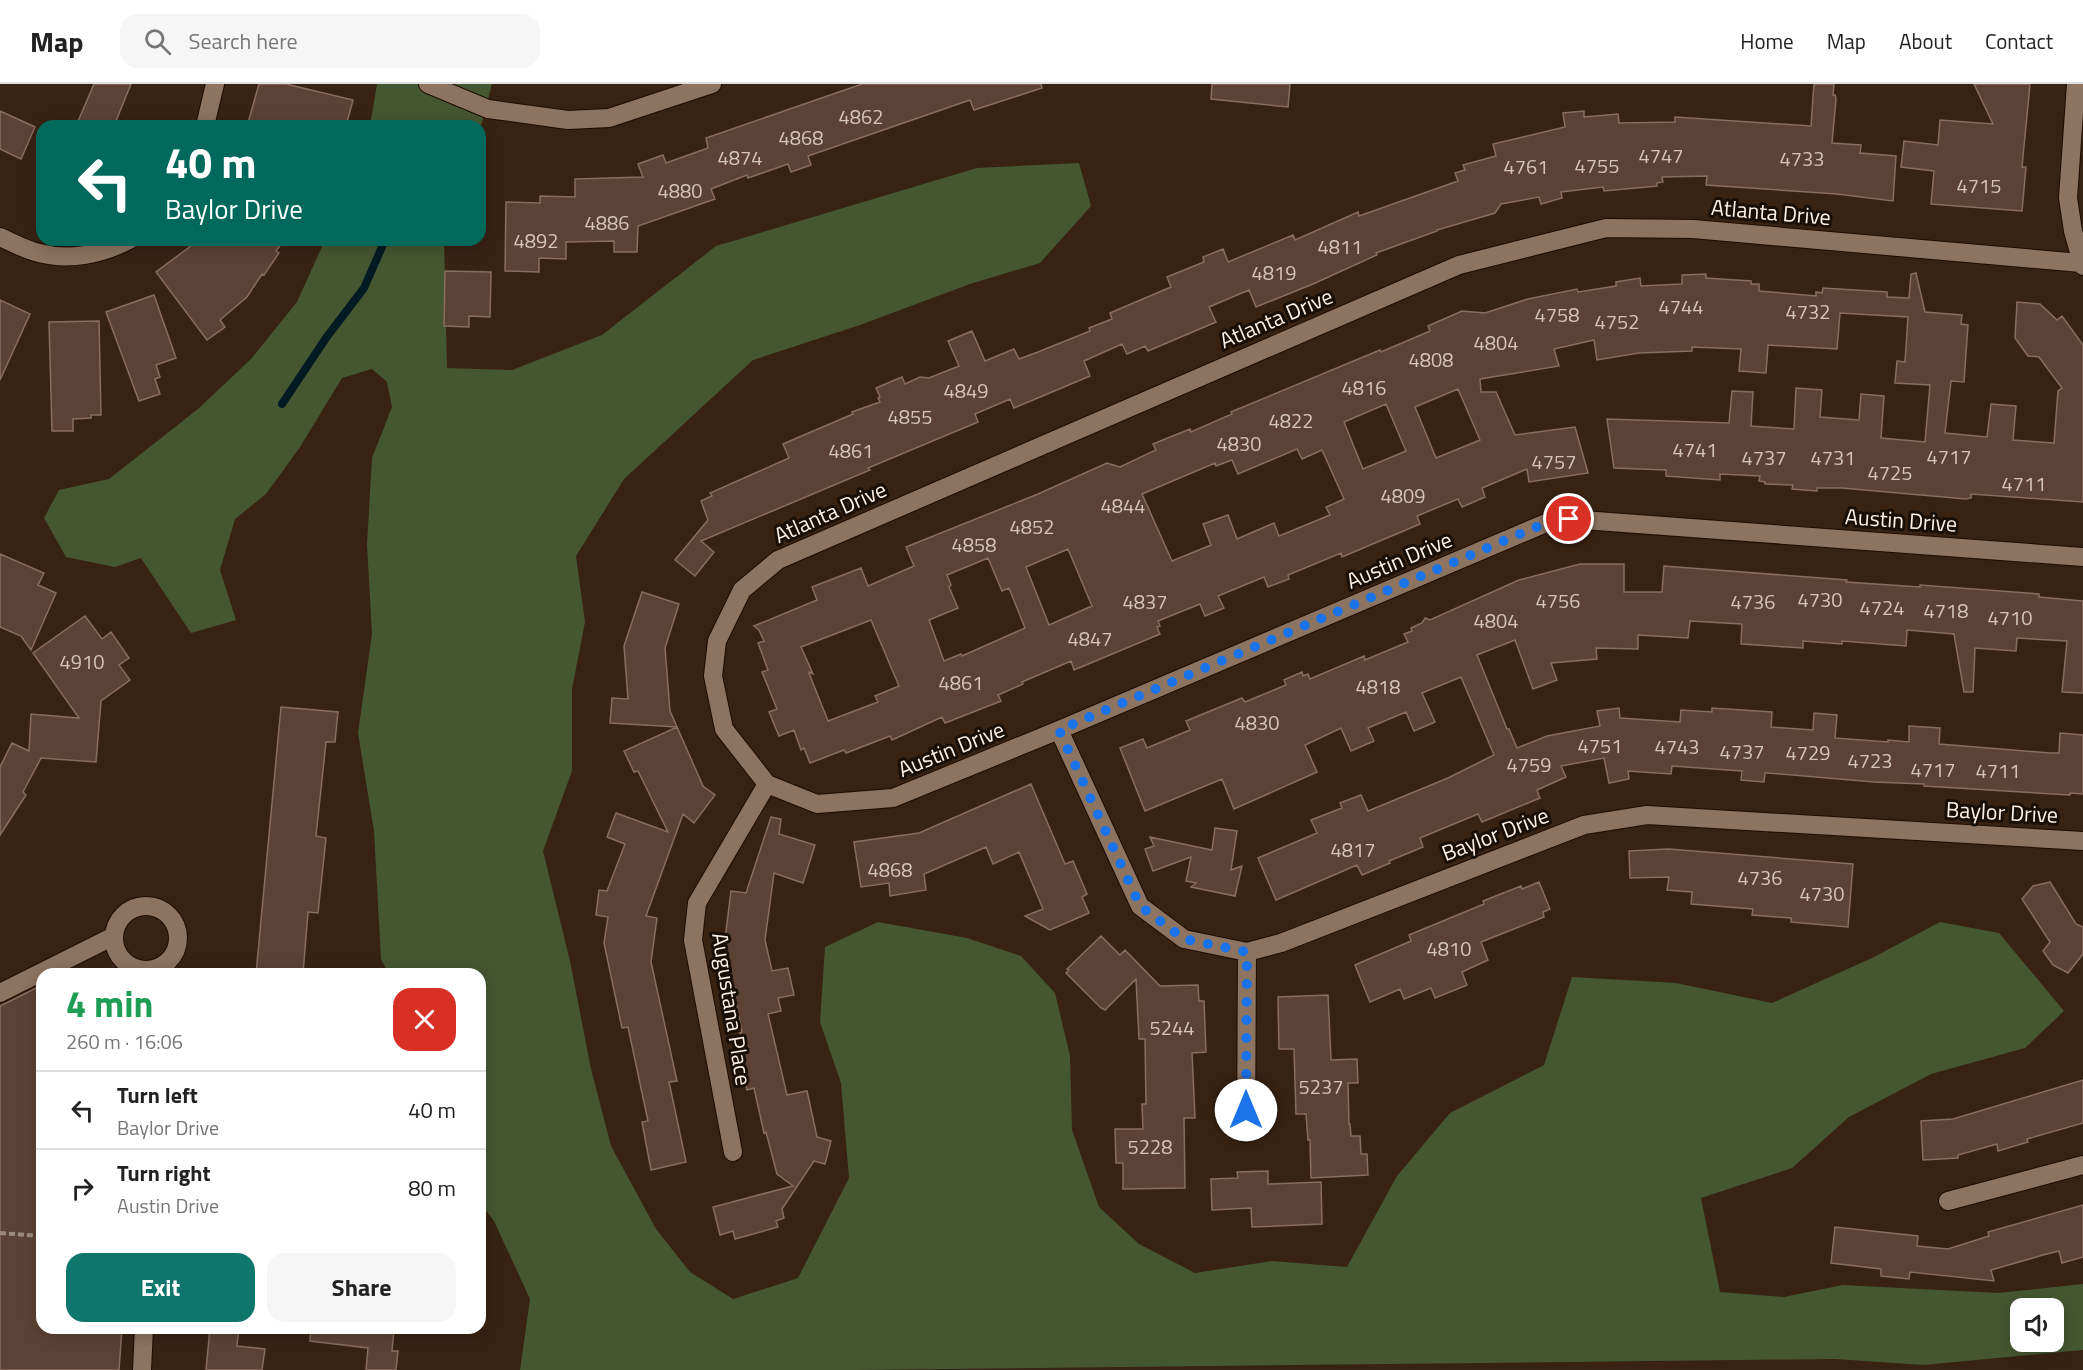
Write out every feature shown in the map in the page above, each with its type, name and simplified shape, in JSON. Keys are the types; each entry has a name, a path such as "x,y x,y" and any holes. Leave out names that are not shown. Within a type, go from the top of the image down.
{"street":[{"path":"206,120 215,84"},
{"path":"428,84 488,109 568,120 609,118 712,84"},
{"path":"2076,84 2068,198 2073,231 2082,264"},
{"name":"Atlanta Drive","path":"767,784 724,729 713,676 717,640 742,590 778,560 1459,265 1606,228 1693,229 2082,264"},
{"path":"0,237 38,253 58,256 98,253 115,246"},
{"name":"Austin Drive","path":"767,784 817,804 892,798 1059,730 1546,523 1569,519 2083,557"},
{"name":"Baylor Drive","path":"1059,730 1140,906 1184,939 1247,952 1281,944 1584,825 1647,815 2083,841"},
{"name":"Augustana Place","path":"733,1152 693,940 697,903 767,784"},
{"path":"135,968 127,964 120,956 115,946 114,936 123,917 140,907 160,910 174,924 177,944 169,968"},
{"path":"50,968 114,936"},
{"path":"1246,1133 1247,952"},
{"path":"0,993 36,975"},
{"path":"1948,1201 2083,1165"},
{"path":"142,1370 144,1334"}],"path":[{"path":"0,1233 36,1236"}],"green space":[{"path":"377,84 492,84 483,120 371,120"},
{"path":"1079,163 1091,206 1040,263 970,284 860,325 753,360 624,479 576,556 585,622 572,689 572,771 543,851 570,961 591,1069 611,1146 656,1229 690,1272 733,1299 798,1278 849,1178 841,1083 820,1022 825,947 878,922 967,938 1021,956 1055,993 1070,1056 1072,1130 1099,1207 1139,1244 1195,1273 1272,1261 1347,1267 1397,1176 1450,1113 1544,1065 1572,977 1676,983 1772,1003 1872,958 1940,922 1999,933 2064,1011 2025,1048 1931,1074 1849,1117 1792,1168 1701,1198 1720,1292 1784,1297 1843,1285 1998,1293 2083,1284 2083,1350 2064,1352 2064,1298 2010,1298 2010,1352 2062,1352 1924,1365 1835,1359 856,1370 520,1370 530,1299 494,1221 486,1211 486,968 386,968 381,959 374,831 358,733 372,634 367,545 372,458 392,407 387,382 372,369 342,378 300,447 266,494 235,519 220,570 236,620 191,633 141,558 115,567 66,557 44,518 59,490 109,479 198,409 251,359 297,302 322,246 444,246 447,368 512,370 602,335 716,246 977,168"}],"building":[{"path":"94,84 131,84 116,120 79,120"},
{"path":"259,84 286,84 353,100 348,120 249,120"},
{"path":"862,84 1041,84 1042,88 974,110 970,100 808,156 811,165 791,172 788,164 748,178 747,175 711,189 715,199 638,226 637,252 614,252 614,241 566,242 566,259 539,258 539,272 505,271 506,202 540,203 540,196 575,197 575,179 643,177 638,164 663,155 666,163 708,148 706,138"},
{"path":"1212,84 1290,84 1288,107 1211,99"},
{"path":"1814,84 1834,84 1833,95 1836,99 1832,143 1861,145 1860,153 1896,156 1893,201 1837,194 1706,185 1707,176 1662,177 1663,182 1657,183 1657,186 1604,191 1603,187 1561,192 1562,198 1541,204 1539,197 1501,204 1495,213 1437,230 1376,253 1377,255 1313,284 1256,307 1249,290 1209,307 1216,322 1148,351 1145,346 1127,354 1122,344 1084,361 1090,376 1014,408 1010,399 975,414 978,422 701,541 714,552 695,576 675,560 708,520 701,501 712,496 710,493 789,458 783,444 853,414 852,412 880,402 876,388 902,377 905,384 920,377 929,378 959,366 948,341 972,331 985,361 1014,349 1019,359 1038,352 1090,331 1089,328 1112,319 1110,313 1171,287 1167,277 1204,262 1203,257 1223,249 1228,262 1293,235 1295,240 1358,212 1359,216 1458,181 1455,173 1465,170 1463,165 1496,156 1493,144 1565,127 1563,113 1584,111 1584,117 1618,114 1619,123 1675,122 1675,117 1811,126"},
{"path":"1974,84 2030,84 2022,167 2026,167 2022,211 1931,204 1934,171 1901,167 1904,141 1938,145 1940,120 1993,124"},
{"path":"0,111 35,127 21,159 0,149"},
{"path":"191,246 280,246 276,251 279,253 247,297 220,320 225,327 207,340 156,272"},
{"path":"445,271 491,272 490,317 469,316 469,327 444,326"},
{"path":"1916,273 1925,312 1962,315 1961,324 1968,325 1964,382 1951,381 1945,433 1987,437 1991,404 2016,406 2013,440 2054,443 2058,391 2062,388 2039,357 2028,356 2015,338 2017,302 2040,304 2057,320 2062,316 2083,345 2083,502 1971,494 1971,498 1966,499 1842,488 1817,488 1817,491 1792,489 1793,485 1765,484 1759,481 1760,476 1720,474 1720,480 1666,476 1666,470 1614,468 1607,419 1729,423 1732,391 1753,392 1751,426 1794,429 1796,388 1822,390 1820,417 1859,420 1861,394 1884,396 1881,438 1925,442 1930,385 1895,383 1897,361 1905,362 1908,317 1840,313 1837,349 1768,345 1766,373 1739,371 1741,349 1692,347 1692,351 1639,353 1597,360 1594,340 1554,349 1559,366 1480,379 1481,392 1496,392 1515,435 1575,427 1588,473 1529,482 1527,469 1482,488 1485,497 1462,507 1458,499 1417,516 1420,524 1342,557 1341,553 1288,575 1289,579 1268,587 1264,577 1218,596 1224,608 1205,616 1200,604 1158,621 1160,626 1157,627 1160,634 1074,670 1071,661 998,695 1001,701 945,723 942,717 892,740 890,736 846,753 844,750 810,763 804,748 801,750 794,730 779,736 769,712 777,709 762,672 768,670 758,643 764,641 759,630 754,626 817,600 812,587 861,568 868,586 914,566 906,547 1038,494 1107,463 1120,467 1156,450 1153,444 1190,429 1191,432 1232,414 1231,412 1430,331 1428,326 1462,311 1485,313 1528,299 1577,289 1578,292 1616,286 1616,282 1640,278 1641,286 1682,284 1682,275 1706,274 1706,278 1751,281 1751,284 1759,284 1759,291 1816,296 1816,292 1822,293 1823,288 1887,292 1887,297 1909,298 1911,274","holes":["1458,389 1480,440 1436,458 1415,407","1386,404 1406,451 1363,469 1344,422","1297,449 1302,459 1322,450 1344,499 1326,507 1330,515 1279,536 1274,523 1237,539 1228,515 1203,524 1211,545 1172,561 1142,494 1215,463 1216,466 1232,460 1238,474","1068,549 1092,606 1049,625 1026,567","988,558 1002,591 1009,588 1025,628 962,656 961,654 944,661 929,620 958,608 949,587 951,585 947,575","871,620 899,686 875,696 878,702 828,721 809,672 813,674 801,647"]},
{"path":"154,295 176,358 156,365 160,377 155,379 160,394 139,401 106,312"},
{"path":"0,300 30,314 0,380"},
{"path":"99,321 101,415 73,419 73,431 52,431 49,322"},
{"path":"0,554 44,573 38,585 56,593 31,650 21,636 0,627"},
{"path":"1580,564 1624,564 1624,592 1662,592 1664,566 1847,580 1846,582 2039,594 2039,597 2083,601 2083,693 2062,692 2067,641 2017,638 2016,651 1975,648 1973,692 1964,692 1954,634 1907,630 1906,646 1842,641 1842,644 1803,641 1803,648 1741,644 1742,624 1690,621 1688,638 1638,635 1638,649 1596,648 1597,659 1551,663 1557,680 1533,689 1515,640 1477,655 1517,748 1547,736 1600,726 1597,711 1619,708 1620,718 1680,722 1681,710 1712,712 1712,708 1772,712 1771,727 1813,730 1814,713 1837,715 1835,738 1909,742 1909,726 1940,728 1939,744 2059,753 2060,733 2083,735 2083,794 1924,786 1924,784 1768,773 1765,773 1764,782 1741,780 1742,771 1672,766 1671,774 1628,771 1629,779 1609,783 1604,758 1561,766 1566,777 1537,790 1540,798 1482,822 1478,814 1420,838 1423,847 1389,861 1390,863 1362,875 1357,865 1276,900 1258,858 1317,833 1311,820 1342,808 1340,803 1361,795 1368,811 1448,778 1494,755 1461,677 1422,693 1435,722 1414,731 1406,712 1368,728 1374,741 1351,751 1341,728 1305,745 1317,772 1234,809 1222,779 1145,811 1120,748 1143,739 1147,748 1190,730 1186,721 1242,698 1245,702 1286,685 1284,680 1302,672 1303,676 1308,674 1310,679 1364,656 1365,660 1408,642 1404,634 1412,631 1411,628 1422,623 1425,618 1430,620 1519,580"},
{"path":"642,592 679,604 665,648 670,711 677,727 610,723 612,698 628,699 624,646"},
{"path":"85,616 102,639 111,632 129,658 119,665 130,680 101,701 96,762 41,758 23,792 26,795 0,835 0,767 12,743 29,751 31,714 79,718 33,653"},
{"path":"281,707 338,712 335,742 326,742 316,836 326,838 318,913 308,912 303,968 257,968"},
{"path":"677,727 703,786 715,795 694,823 683,814 646,916 657,918 651,962 677,1081 669,1082 686,1162 651,1170 642,1122 648,1121 628,1027 622,1028 604,943 608,917 596,915 599,890 607,891 625,844 607,837 616,813 668,832 638,771 634,772 624,751"},
{"path":"1031,784 1065,864 1073,861 1087,894 1082,897 1089,913 1050,930 1025,916 1043,909 1019,852 993,864 986,847 924,874 926,890 890,896 889,883 861,887 854,842 919,833"},
{"path":"771,817 781,819 779,834 815,845 803,883 774,873 765,940 772,971 788,968 794,995 778,998 781,1011 768,1014 787,1095 807,1091 817,1137 831,1141 825,1164 814,1161 782,1209 784,1218 776,1221 778,1227 735,1239 733,1231 720,1235 713,1207 793,1186 777,1174 766,1132 764,1133 754,1088 747,1090 739,1054 745,1053 733,987 724,988 721,971 731,891 746,893"},
{"path":"1215,828 1237,831 1231,870 1242,866 1235,896 1191,887 1196,883 1186,881 1191,857 1153,871 1145,849 1154,846 1150,837 1212,850"},
{"path":"1669,849 1853,864 1848,927 1791,922 1791,918 1752,915 1753,909 1691,904 1692,892 1667,890 1669,877 1630,878 1629,851"},
{"path":"1539,882 1550,909 1543,912 1544,917 1481,942 1488,960 1462,972 1467,985 1435,998 1431,988 1404,999 1400,989 1370,1002 1355,965 1411,941 1409,935 1484,904 1483,901 1521,886 1522,889"},
{"path":"2050,882 2076,924 2083,927 2083,954 2068,973 2053,965 2043,951 2050,942 2022,899 2033,886"},
{"path":"1101,936 1120,955 1125,950 1160,986 1198,985 1199,1001 1204,1001 1206,1052 1192,1053 1195,1118 1184,1118 1185,1188 1123,1189 1123,1163 1116,1163 1115,1129 1143,1129 1142,1104 1146,1104 1145,1039 1139,1039 1136,979 1105,1010 1066,973 1069,970 1067,969"},
{"path":"36,988 36,1334 122,1334 119,1370 0,1370 0,1006"},
{"path":"1328,995 1331,1060 1357,1059 1358,1083 1348,1083 1349,1124 1351,1136 1360,1136 1361,1154 1367,1154 1368,1175 1311,1178 1310,1140 1308,1140 1306,1114 1296,1114 1294,1049 1279,1049 1278,997"},
{"path":"2083,1080 2083,1123 2027,1139 2028,1142 1998,1151 1997,1144 1958,1155 1958,1158 1923,1160 1921,1121 1953,1119"},
{"path":"1268,1171 1268,1184 1321,1182 1322,1224 1252,1227 1251,1208 1212,1210 1211,1179 1238,1178 1237,1172"},
{"path":"2083,1205 2083,1257 2062,1263 2059,1251 2043,1255 1991,1270 1994,1281 1910,1272 1909,1279 1881,1276 1881,1269 1831,1263 1835,1227 1918,1236 1917,1246 1948,1249 1989,1236 1988,1232"},
{"path":"209,1334 238,1334 237,1346 265,1349 262,1370 206,1370"},
{"path":"311,1334 394,1334 392,1351 398,1351 396,1370 366,1370 368,1348 310,1341"}],"waterway":[{"path":"282,404 326,338 364,288 382,246"}],"route":[{"path":"1246,1110 1247,952 1184,939 1140,906 1059,730 1546,523 1569,519"}]}
